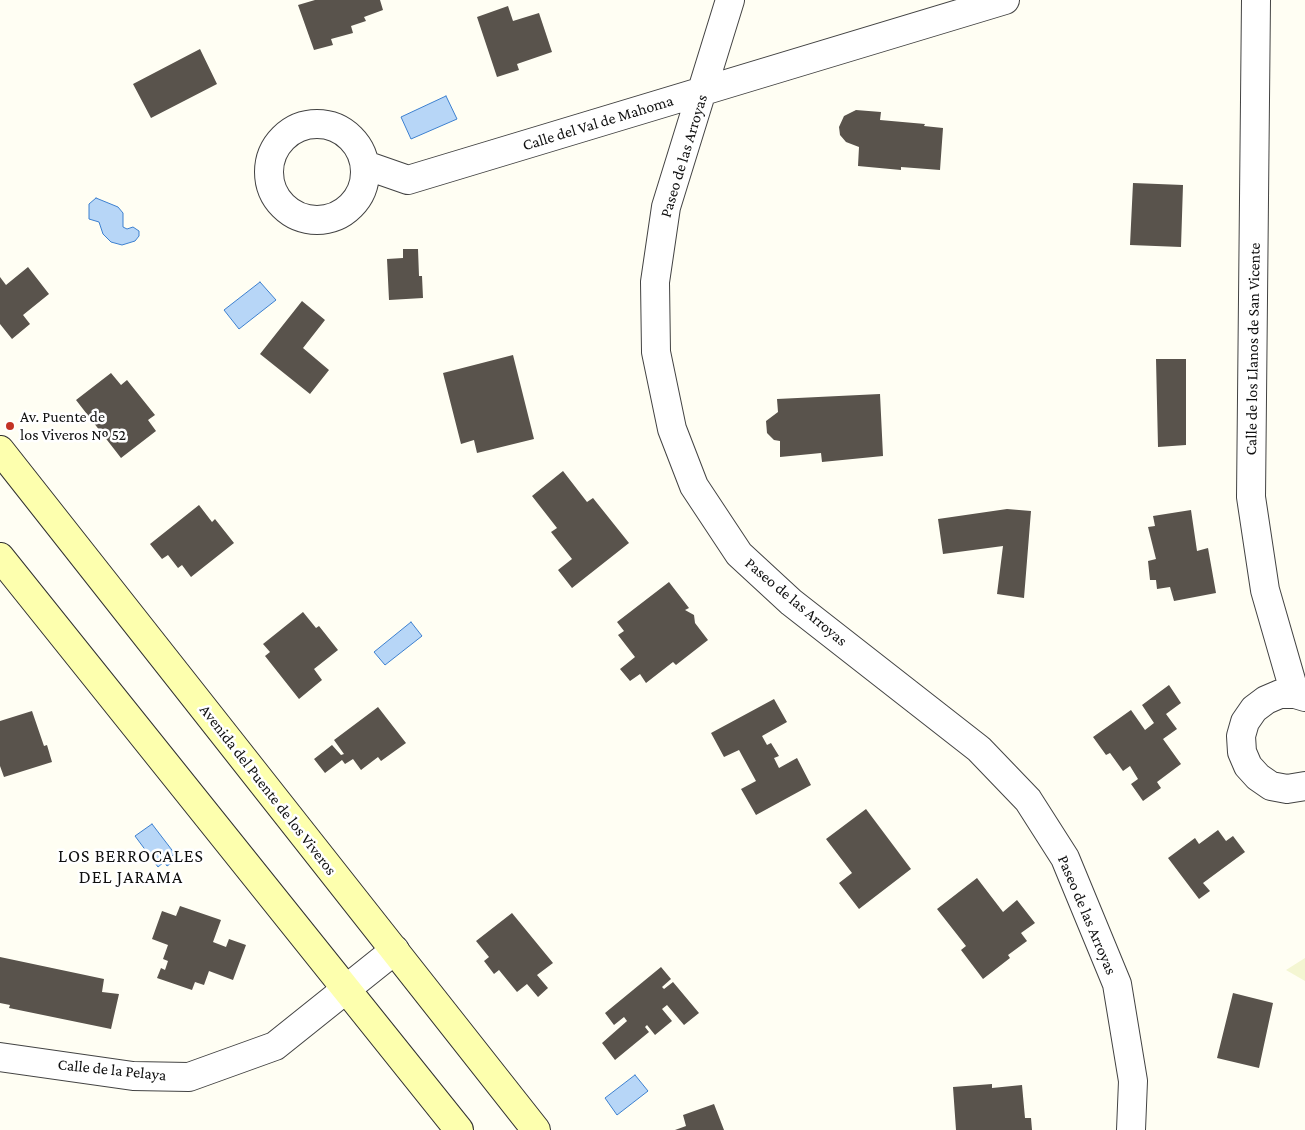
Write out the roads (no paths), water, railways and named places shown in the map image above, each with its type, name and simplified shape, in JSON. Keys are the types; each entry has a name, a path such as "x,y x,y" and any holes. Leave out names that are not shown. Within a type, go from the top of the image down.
{"street":[{"name":"Paseo de las Arroyas","path":"730,0 666,207 655,282 656,352 672,429 694,486 739,554 791,602 979,749 1028,800 1065,858 1117,984 1133,1081 1131,1130"},
{"name":"Calle del Val de Mahoma","path":"364,165 408,180 1005,0"},
{"name":"Calle de los Llanos de San Vicente","path":"1256,0 1251,497 1265,590 1300,695"},
{"name":"Avenida del Puente de los Viveros","path":"0,450 536,1130"},
{"path":"0,557 348,988 459,1130"},
{"path":"1300,695 1280,694 1266,700 1254,709 1245,722 1241,736 1242,752 1248,766 1258,778 1270,786 1287,789 1305,786"},
{"name":"Calle de la Pelaya","path":"0,1057 133,1076 190,1077 275,1046 395,950"}],"water":[{"path":"446,96 457,119 411,139 401,117"},
{"path":"96,198 118,207 123,213 123,227 127,229 133,227 139,231 139,236 135,241 122,245 111,242 103,234 99,222 89,219 89,204"},
{"path":"260,282 276,300 239,329 224,310"},
{"path":"411,622 422,636 385,665 374,652"},
{"path":"152,824 175,854 170,857 173,862 167,866 164,862 158,867 135,836"},
{"path":"635,1075 648,1091 617,1115 605,1098"}],"place":[{"name":"Av. Puente de los Viveros Nº 52","path":"10,426"}],"district":[{"name":"LOS BERROCALES DEL JARAMA","path":"131,866"}]}
